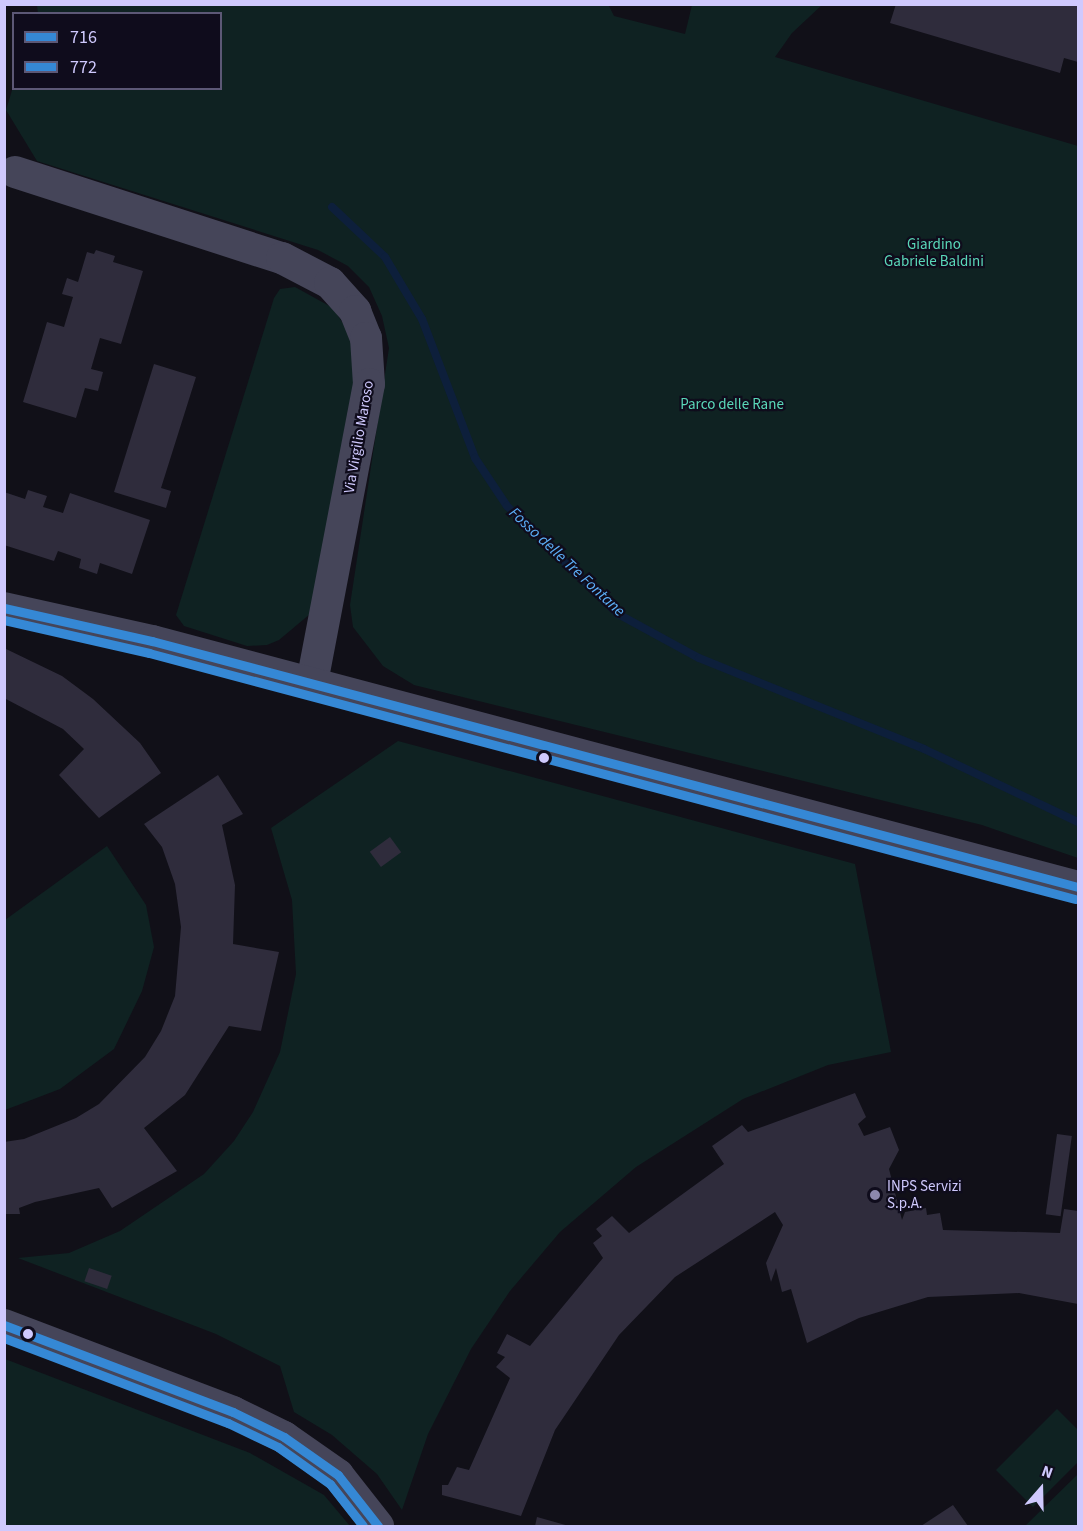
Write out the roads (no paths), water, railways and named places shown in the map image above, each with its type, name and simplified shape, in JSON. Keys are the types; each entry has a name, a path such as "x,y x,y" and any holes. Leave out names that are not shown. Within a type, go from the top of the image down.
{"street":[{"name":"Via Virgilio Maroso","path":"15,172 282,258 330,283 355,311 366,338 369,384 312,682"},
{"path":"4,608 103,628 312,682 1078,887"},
{"path":"4,1325 233,1412 284,1437 338,1475 378,1527"}],"waterway":[{"name":"Fosso delle Tre Fontane","path":"332,207 385,257 422,319 475,458 507,506 618,614 699,658 924,749 1078,822"}],"place":[{"name":"INPS Servizi S.p.A.","path":"875,1195"}],"park label":[{"name":"Giardino Gabriele Baldini","path":"934,252"},
{"name":"Parco delle Rane","path":"732,405"}]}
